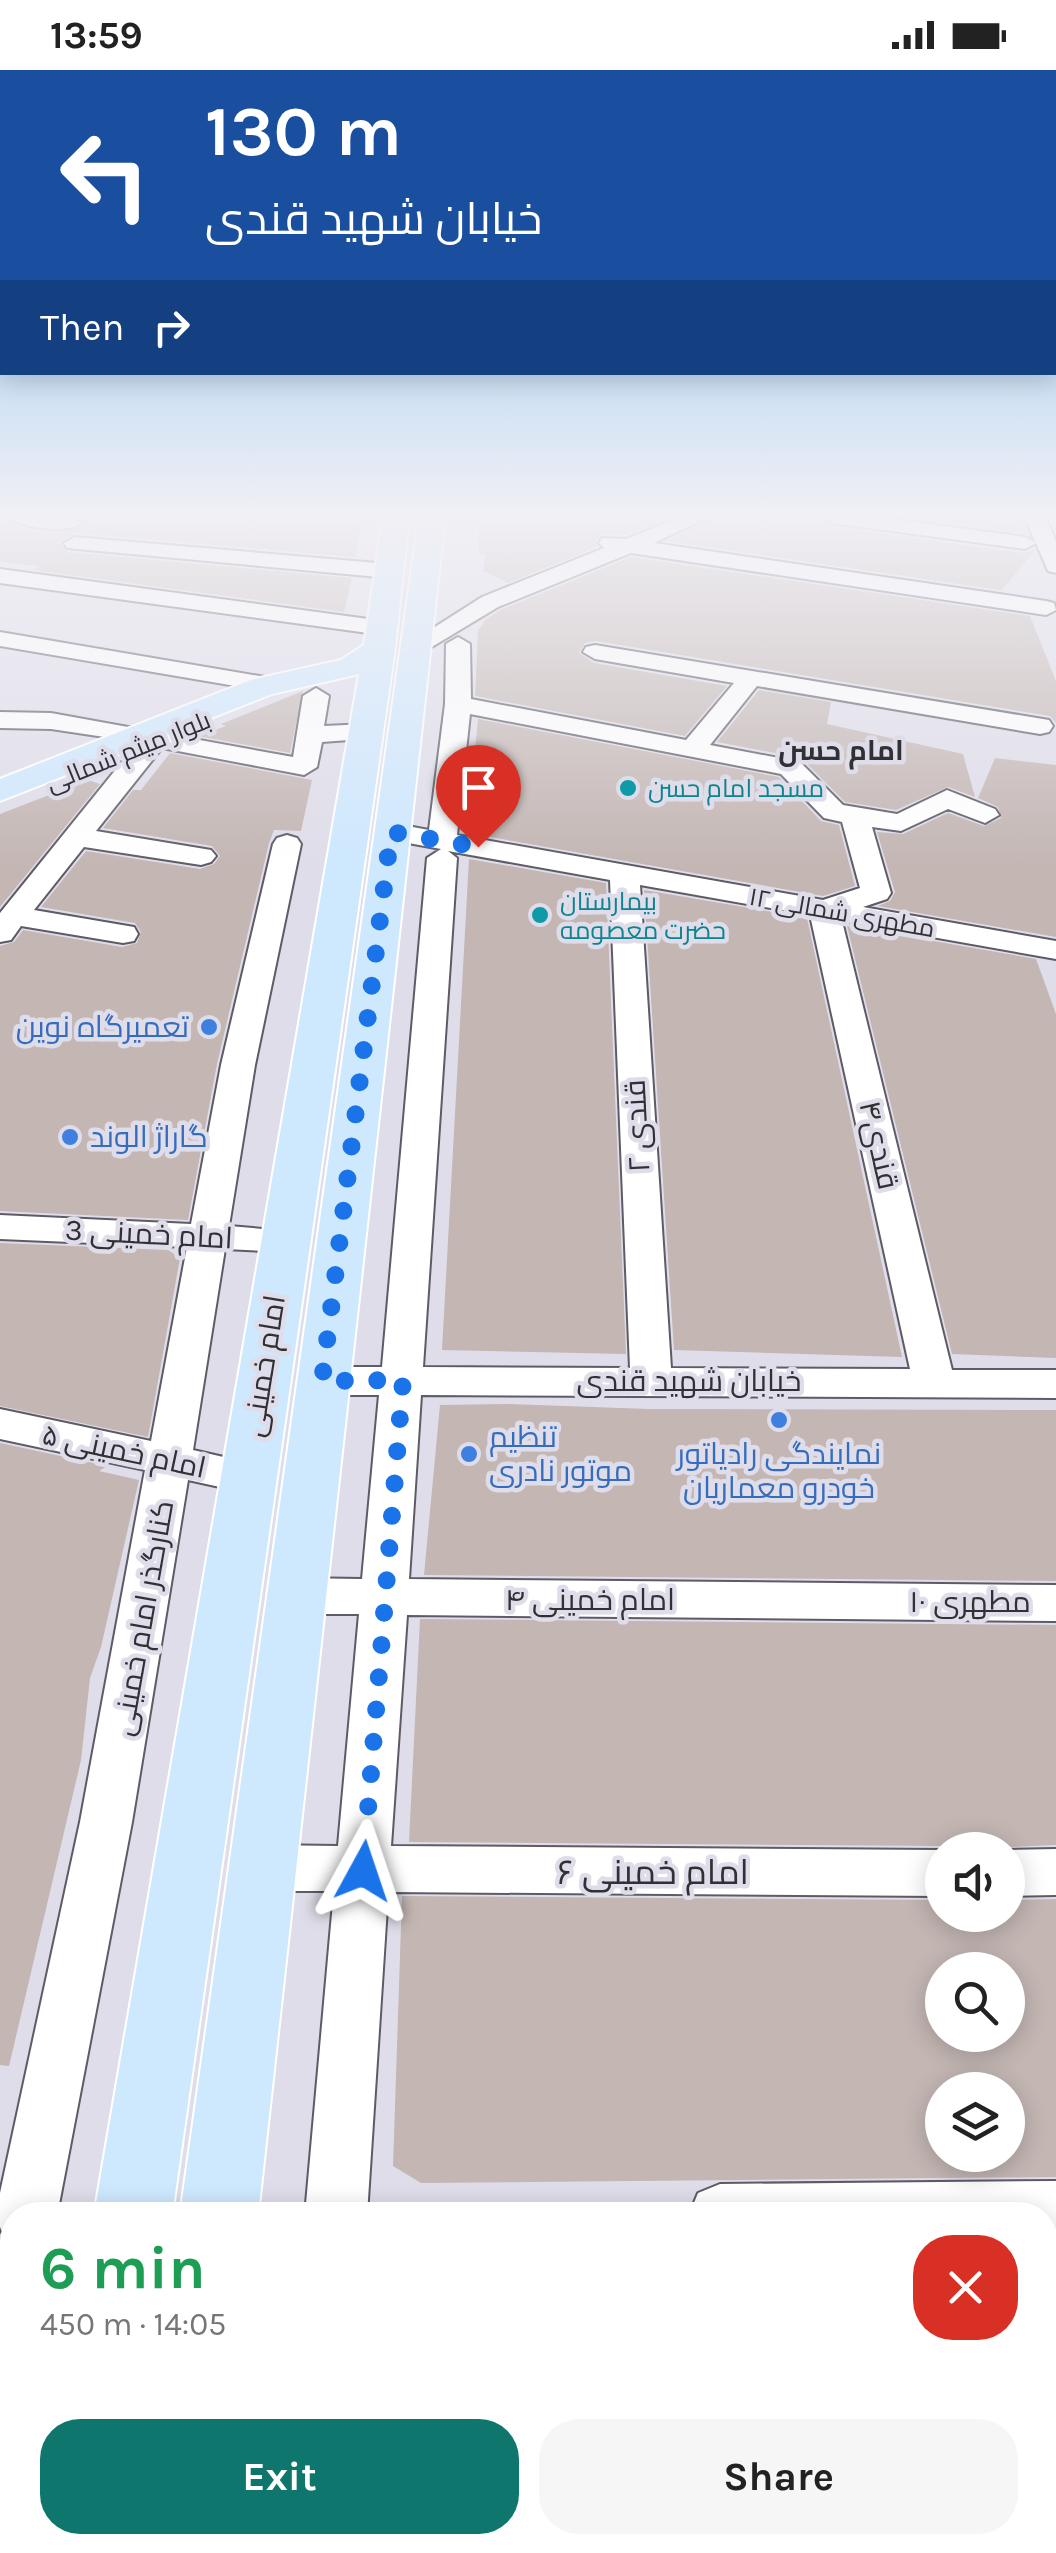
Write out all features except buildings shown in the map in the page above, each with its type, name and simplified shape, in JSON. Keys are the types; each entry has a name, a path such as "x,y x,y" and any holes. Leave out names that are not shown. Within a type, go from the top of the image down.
{"main road":[{"name":"امام خمینی","path":"222,2202 391,832 409,633"},
{"name":"امام خمینی","path":"135,2202 284,1240 340,701 410,642"},
{"name":"بلوار میثم شمالی","path":"0,803 272,685 340,701"},
{"name":"بلوار میثم شمالی","path":"0,792 273,694 307,688 340,701"}],"street":[{"path":"352,633 410,642 428,633"},
{"path":"0,639 272,685"},
{"path":"410,642 458,704 790,768 834,812 901,824 948,798 986,814"},
{"path":"595,652 1040,726"},
{"path":"692,749 750,678"},
{"path":"310,735 340,701"},
{"path":"0,720 51,721 304,767 310,735 340,701"},
{"path":"337,2202 442,849 458,704"},
{"path":"146,912 112,944 7,924 78,837 148,737"},
{"path":"824,909 876,893 855,816"},
{"name":"مطهری شمالی ۱۲","path":"391,832 442,849 624,871 1049,949"},
{"path":"78,837 201,856"},
{"name":"کنارگذر امام خمینی","path":"29,2202 106,1822 172,1462 238,1065 287,844"},
{"name":"قندی ۲","path":"624,871 651,1381"},
{"name":"قندی۴","path":"824,909 934,1382"},
{"path":"1049,949 1056,983"},
{"name":"امام خمینی 3","path":"7,1228 284,1240"},
{"name":"خیابان شهید قندی","path":"322,1381 1056,1384"},
{"name":"امام خمینی ۵","path":"0,1424 248,1477"},
{"name":"امام خمینی ۴","path":"295,1596 885,1602"},
{"name":"مطهری ۱۰","path":"885,1602 1056,1603"},
{"name":"امام خمینی ۶","path":"262,1868 925,1873"},
{"path":"1025,1873 1056,1872"}],"place":[{"name":"مسجد امام حسن","path":"628,788"},
{"name":"بیمارستان حضرت معصومه","path":"540,915"},
{"name":"تعمیرگاه نوین","path":"209,1027"},
{"name":"گاراژ الوند","path":"70,1137"},
{"name":"نمایندگی رادیاتور خودرو معماریان","path":"779,1420"},
{"name":"تنظیم موتور نادری","path":"469,1454"}],"district":[{"name":"امام حسن","path":"841,750"}],"route":[{"path":"363,1871 403,1380 322,1381 391,832 478,847"}]}
